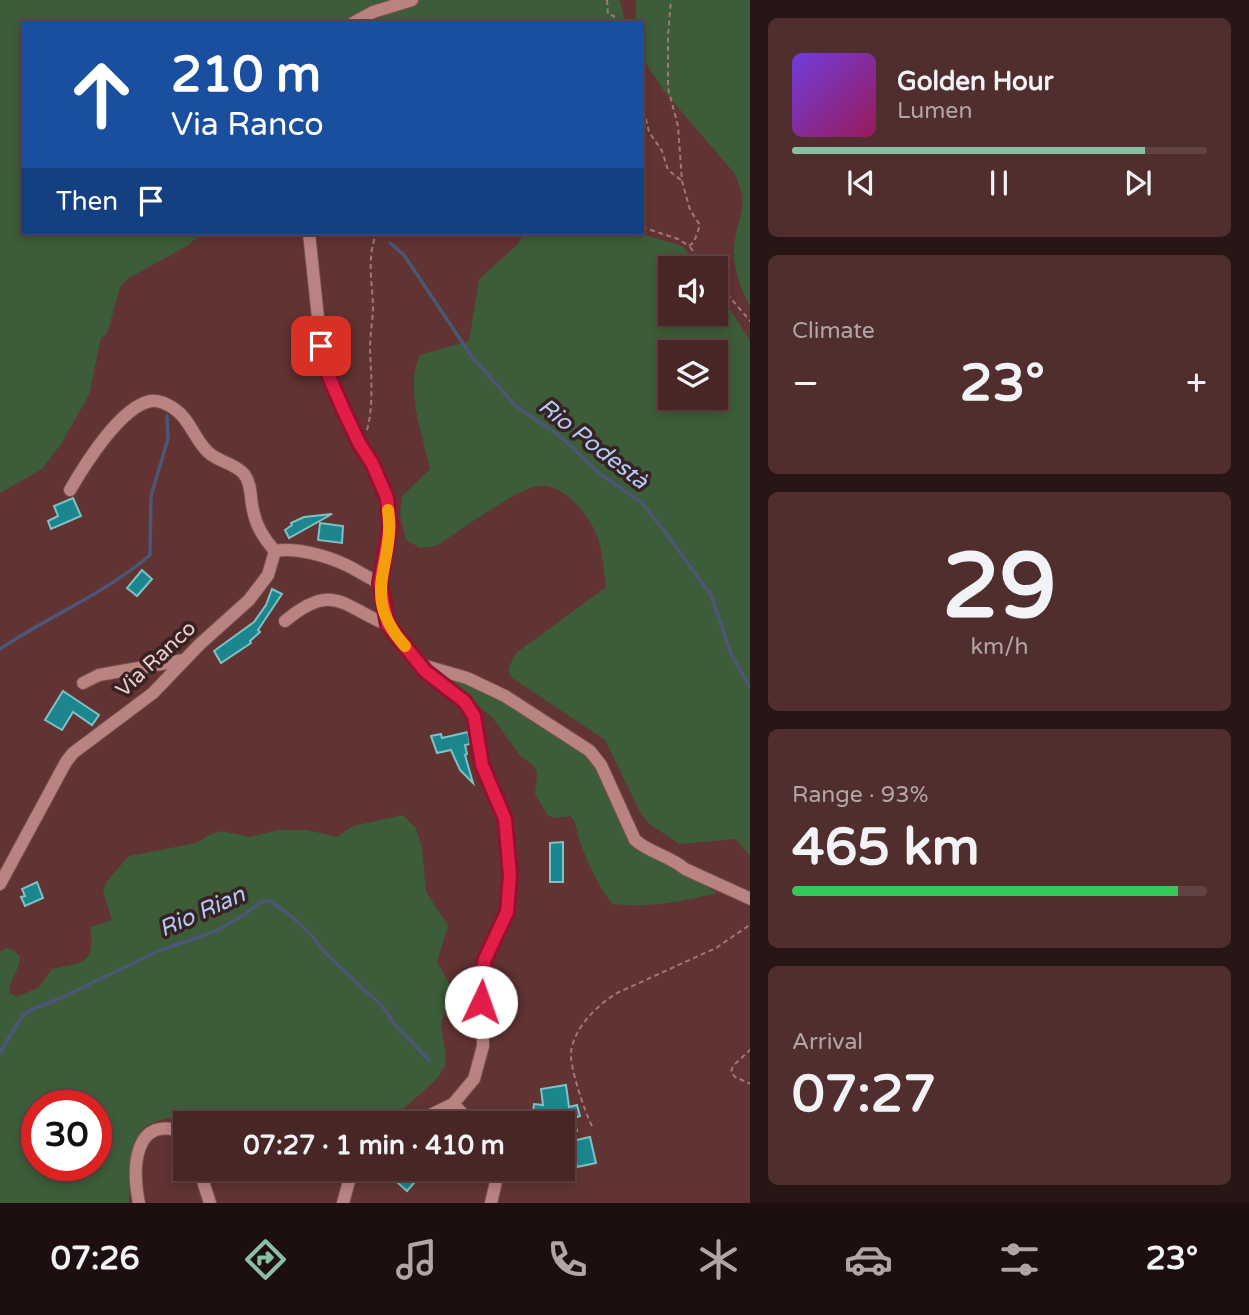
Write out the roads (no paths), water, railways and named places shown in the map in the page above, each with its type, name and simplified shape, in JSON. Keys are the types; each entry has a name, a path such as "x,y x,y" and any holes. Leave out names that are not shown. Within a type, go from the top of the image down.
{"street":[{"path":"357,21 373,12 412,0"},
{"path":"309,235 321,346 327,372 387,498 390,526 380,583 388,625"},
{"path":"70,490 100,442 118,423 144,403 158,401 173,407 182,415 208,453 244,474 260,533 275,551 289,550 332,560 380,583"},
{"name":"Via Ranco","path":"0,884 66,762 153,693 254,594 268,575 275,551"},
{"path":"285,621 307,604 338,599 388,625 434,680 465,702 474,716 482,765 505,819 510,875 507,912 485,959 481,979 483,1046 474,1079 453,1104 439,1111"},
{"path":"83,683 99,675 184,660"},
{"path":"422,665 467,678 505,696 590,751 601,765 635,840 645,848 676,861 685,869 750,899"},
{"path":"453,1104 460,1111"},
{"path":"139,1203 134,1171 142,1140 159,1130 173,1128"},
{"path":"203,1181 210,1203"},
{"path":"343,1203 349,1181"},
{"path":"491,1203 496,1181"}],"waterway":[{"name":"Rio Podestà","path":"390,243 404,255 472,357 516,406 561,437 600,474 642,503 711,595 731,654 750,687"},
{"path":"0,649 96,593 150,555 151,496 168,439 167,416"},
{"name":"Rio Rian","path":"0,1053 20,1019 28,1011 158,951 216,931 259,903 269,900 313,937 326,954 382,1006 396,1026 429,1060"}]}
